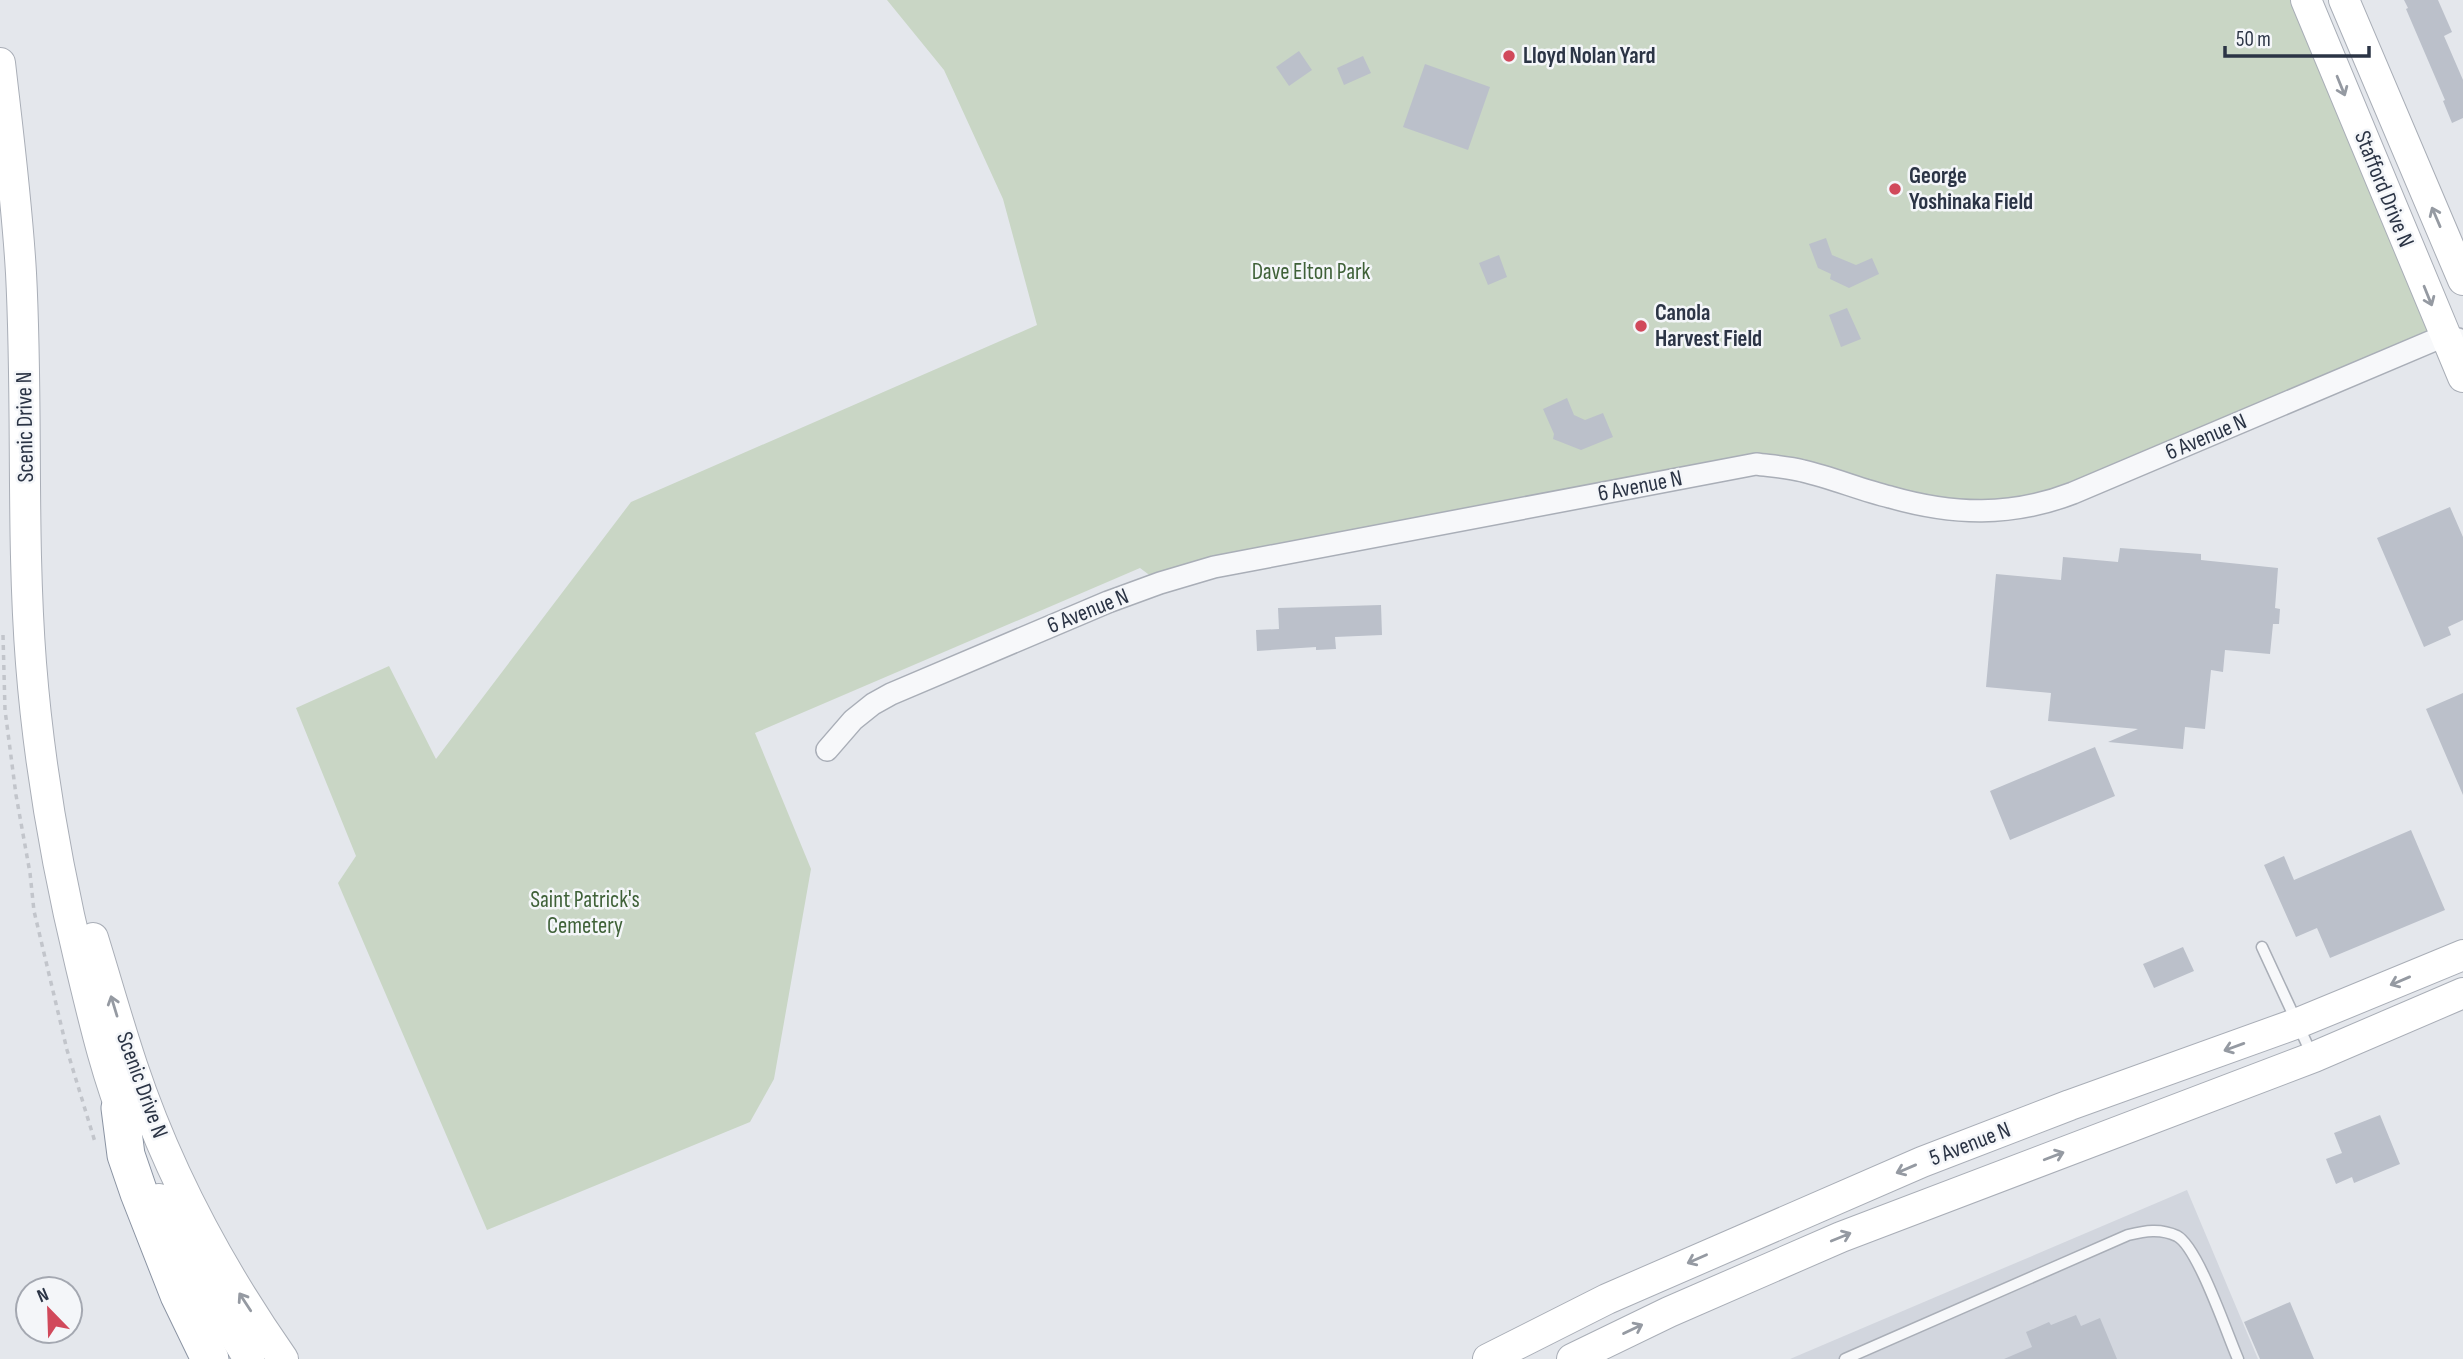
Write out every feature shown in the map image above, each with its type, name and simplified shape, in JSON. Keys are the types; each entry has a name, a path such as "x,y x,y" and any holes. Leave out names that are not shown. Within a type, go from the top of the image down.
{"highway":[{"path":"120,1108 126,1155 139,1193 179,1295 210,1359"}],"main road":[{"name":"Stafford Drive N","path":"2306,0 2454,338 2463,377"},
{"name":"Stafford Drive N","path":"2344,0 2463,280"},
{"name":"Scenic Drive N","path":"0,63 21,274 31,661 66,904 88,996 120,1108 183,1252 250,1359"},
{"name":"Scenic Drive N","path":"48,790 133,1067 164,1146 197,1219 232,1283 283,1359"},
{"name":"5 Avenue N","path":"1488,1359 1606,1299 1923,1162 2070,1105 2298,1023 2463,955"},
{"name":"5 Avenue N","path":"1572,1359 1669,1312 1841,1237 2314,1057 2463,993"}],"street":[{"name":"6 Avenue N","path":"827,750 853,720 873,704 903,688 1108,602 1214,567 1756,464 1801,470 1891,498 1941,508 1983,512 2028,508 2073,493 2454,338"}],"lane":[{"path":"2262,947 2314,1057"},
{"path":"1845,1359 2144,1231 2161,1231 2180,1237 2198,1263 2238,1359"}],"shaded area":[{"path":"2187,1190 2258,1359 1790,1359"}],"green space":[{"name":"Dave Elton Park","path":"887,0 2306,0 2444,336 2073,493 1983,512 1756,464 1160,583 1140,568 755,733 811,869 774,1079 750,1122 487,1230 338,883 356,856 296,708 389,666 436,759 631,502 1037,325 1003,199 944,70"}],"building":[{"path":"2404,0 2438,0 2452,32 2444,36 2463,80 2463,118 2452,123 2443,101 2445,100"},
{"path":"1299,51 1312,70 1289,86 1276,67"},
{"path":"1363,56 1371,73 1344,85 1337,68"},
{"path":"1425,64 1490,87 1468,150 1403,127"},
{"path":"1826,238 1832,255 1856,265 1872,258 1879,274 1849,288 1830,279 1831,274 1818,268 1809,244"},
{"path":"1499,255 1507,277 1488,285 1479,263"},
{"path":"1847,308 1861,339 1841,347 1829,315"},
{"path":"1567,398 1574,415 1585,420 1603,413 1613,437 1581,450 1553,439 1554,434 1543,409"},
{"path":"2450,507 2463,537 2463,620 2448,627 2451,635 2424,647 2377,538"},
{"path":"2120,548 2201,554 2201,560 2278,568 2275,608 2280,609 2279,624 2273,624 2270,654 2225,650 2223,672 2211,670 2205,729 2185,727 2183,749 2108,742 2138,729 2048,721 2051,693 1986,687 1996,574 2061,580 2063,557 2118,562"},
{"path":"1381,605 1382,635 1335,637 1336,649 1316,650 1316,647 1257,651 1256,630 1279,629 1278,608"},
{"path":"2463,693 2463,795 2426,709"},
{"path":"2095,747 2115,796 2010,840 1990,791"},
{"path":"2411,830 2445,910 2330,958 2317,928 2296,937 2264,865 2284,856 2294,880"},
{"path":"2183,947 2194,971 2154,988 2143,964"},
{"path":"2380,1115 2400,1164 2354,1183 2352,1177 2336,1184 2326,1159 2342,1153 2334,1133"},
{"path":"2290,1302 2314,1359 2260,1359 2244,1322"},
{"path":"2076,1315 2081,1326 2100,1318 2117,1359 2004,1359 2032,1347 2026,1332"}],"place":[{"name":"Lloyd Nolan Yard","path":"1509,56"},
{"name":"George Yoshinaka Field","path":"1895,189"},
{"name":"Canola Harvest Field","path":"1641,326"}],"park label":[{"name":"Saint Patrick's Cemetery","path":"585,913"}]}
